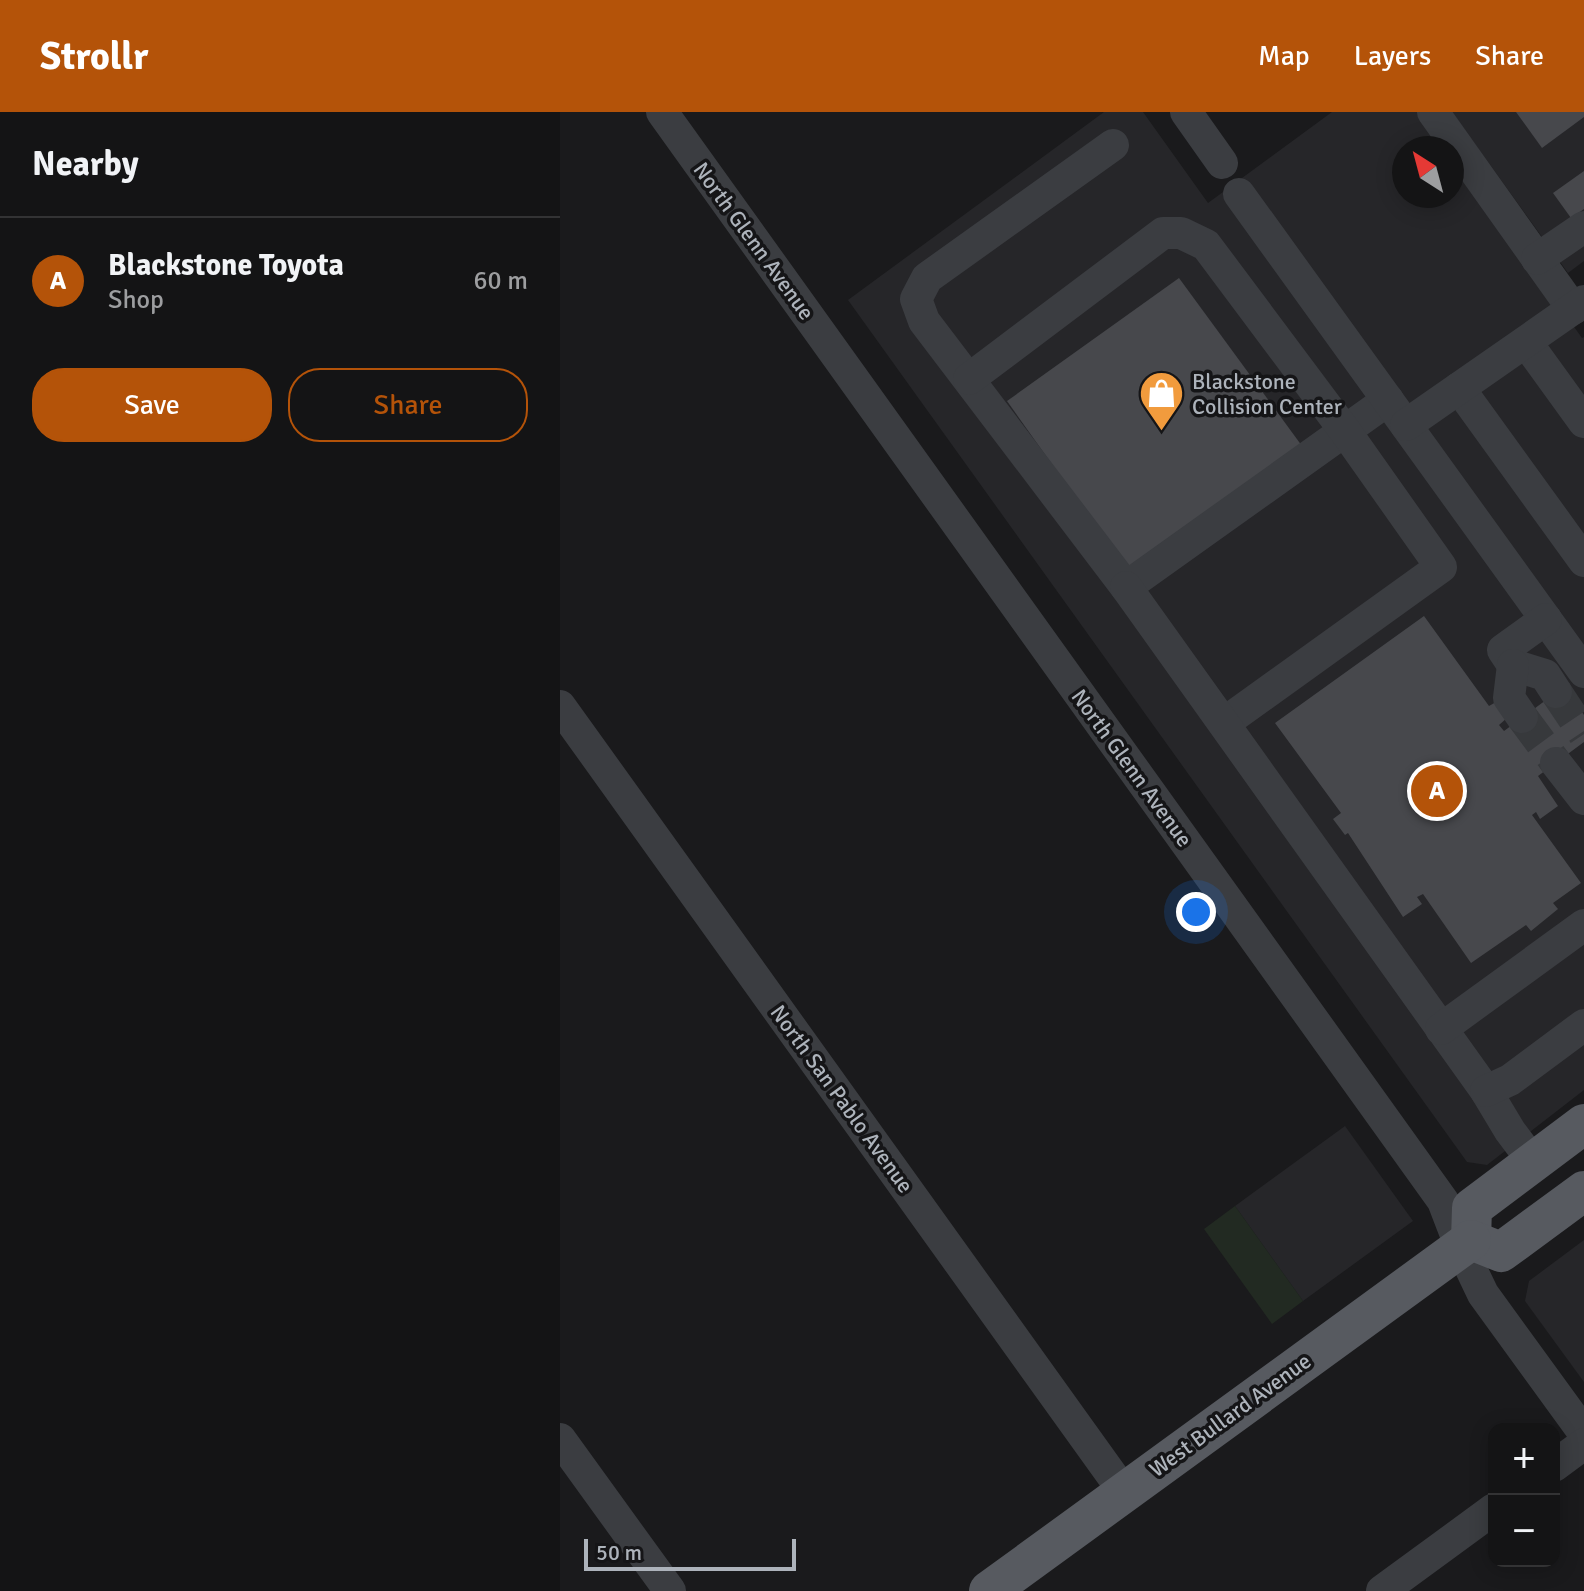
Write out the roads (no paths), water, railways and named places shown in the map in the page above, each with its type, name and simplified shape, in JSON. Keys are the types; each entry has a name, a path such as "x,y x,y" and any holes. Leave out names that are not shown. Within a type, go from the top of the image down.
{"main road":[{"path":"1584,1124 1472,1208 1466,1244 1501,1252 1584,1191"},
{"name":"West Bullard Avenue","path":"989,1591 1466,1244"}],"street":[{"name":"North Glenn Avenue","path":"662,112 1443,1201 1466,1244 1483,1294 1584,1433"},
{"path":"1186,112 1222,163"},
{"path":"1126,587 1345,431 1459,388 1579,305 1537,259 1433,112"},
{"path":"1113,145 927,278 916,299 924,321 1126,587 1486,1091 1534,1163"},
{"path":"1239,194 1584,672"},
{"path":"1537,259 1584,227"},
{"path":"969,379 1163,233 1181,233 1206,245 1345,431 1441,567 1224,723"},
{"path":"1526,342 1584,422"},
{"path":"1459,388 1584,561"},
{"path":"1522,717 1509,698 1508,658 1546,619"},
{"path":"1508,658 1545,675 1556,692"},
{"name":"North San Pablo Avenue","path":"560,706 1124,1492"},
{"path":"1556,763 1584,799"},
{"path":"1441,1029 1584,925"},
{"path":"1486,1091 1510,1080 1584,1025"},
{"path":"560,1439 670,1591"},
{"path":"1560,1462 1584,1444"},
{"path":"1382,1591 1488,1513"}],"tunnel":[{"path":"1556,692 1584,734"},
{"path":"1522,717 1556,763"}],"place":[{"name":"Blackstone Collision Center","path":"1161,433"},
{"name":"Blackstone Toyota","path":"1437,791"}]}
